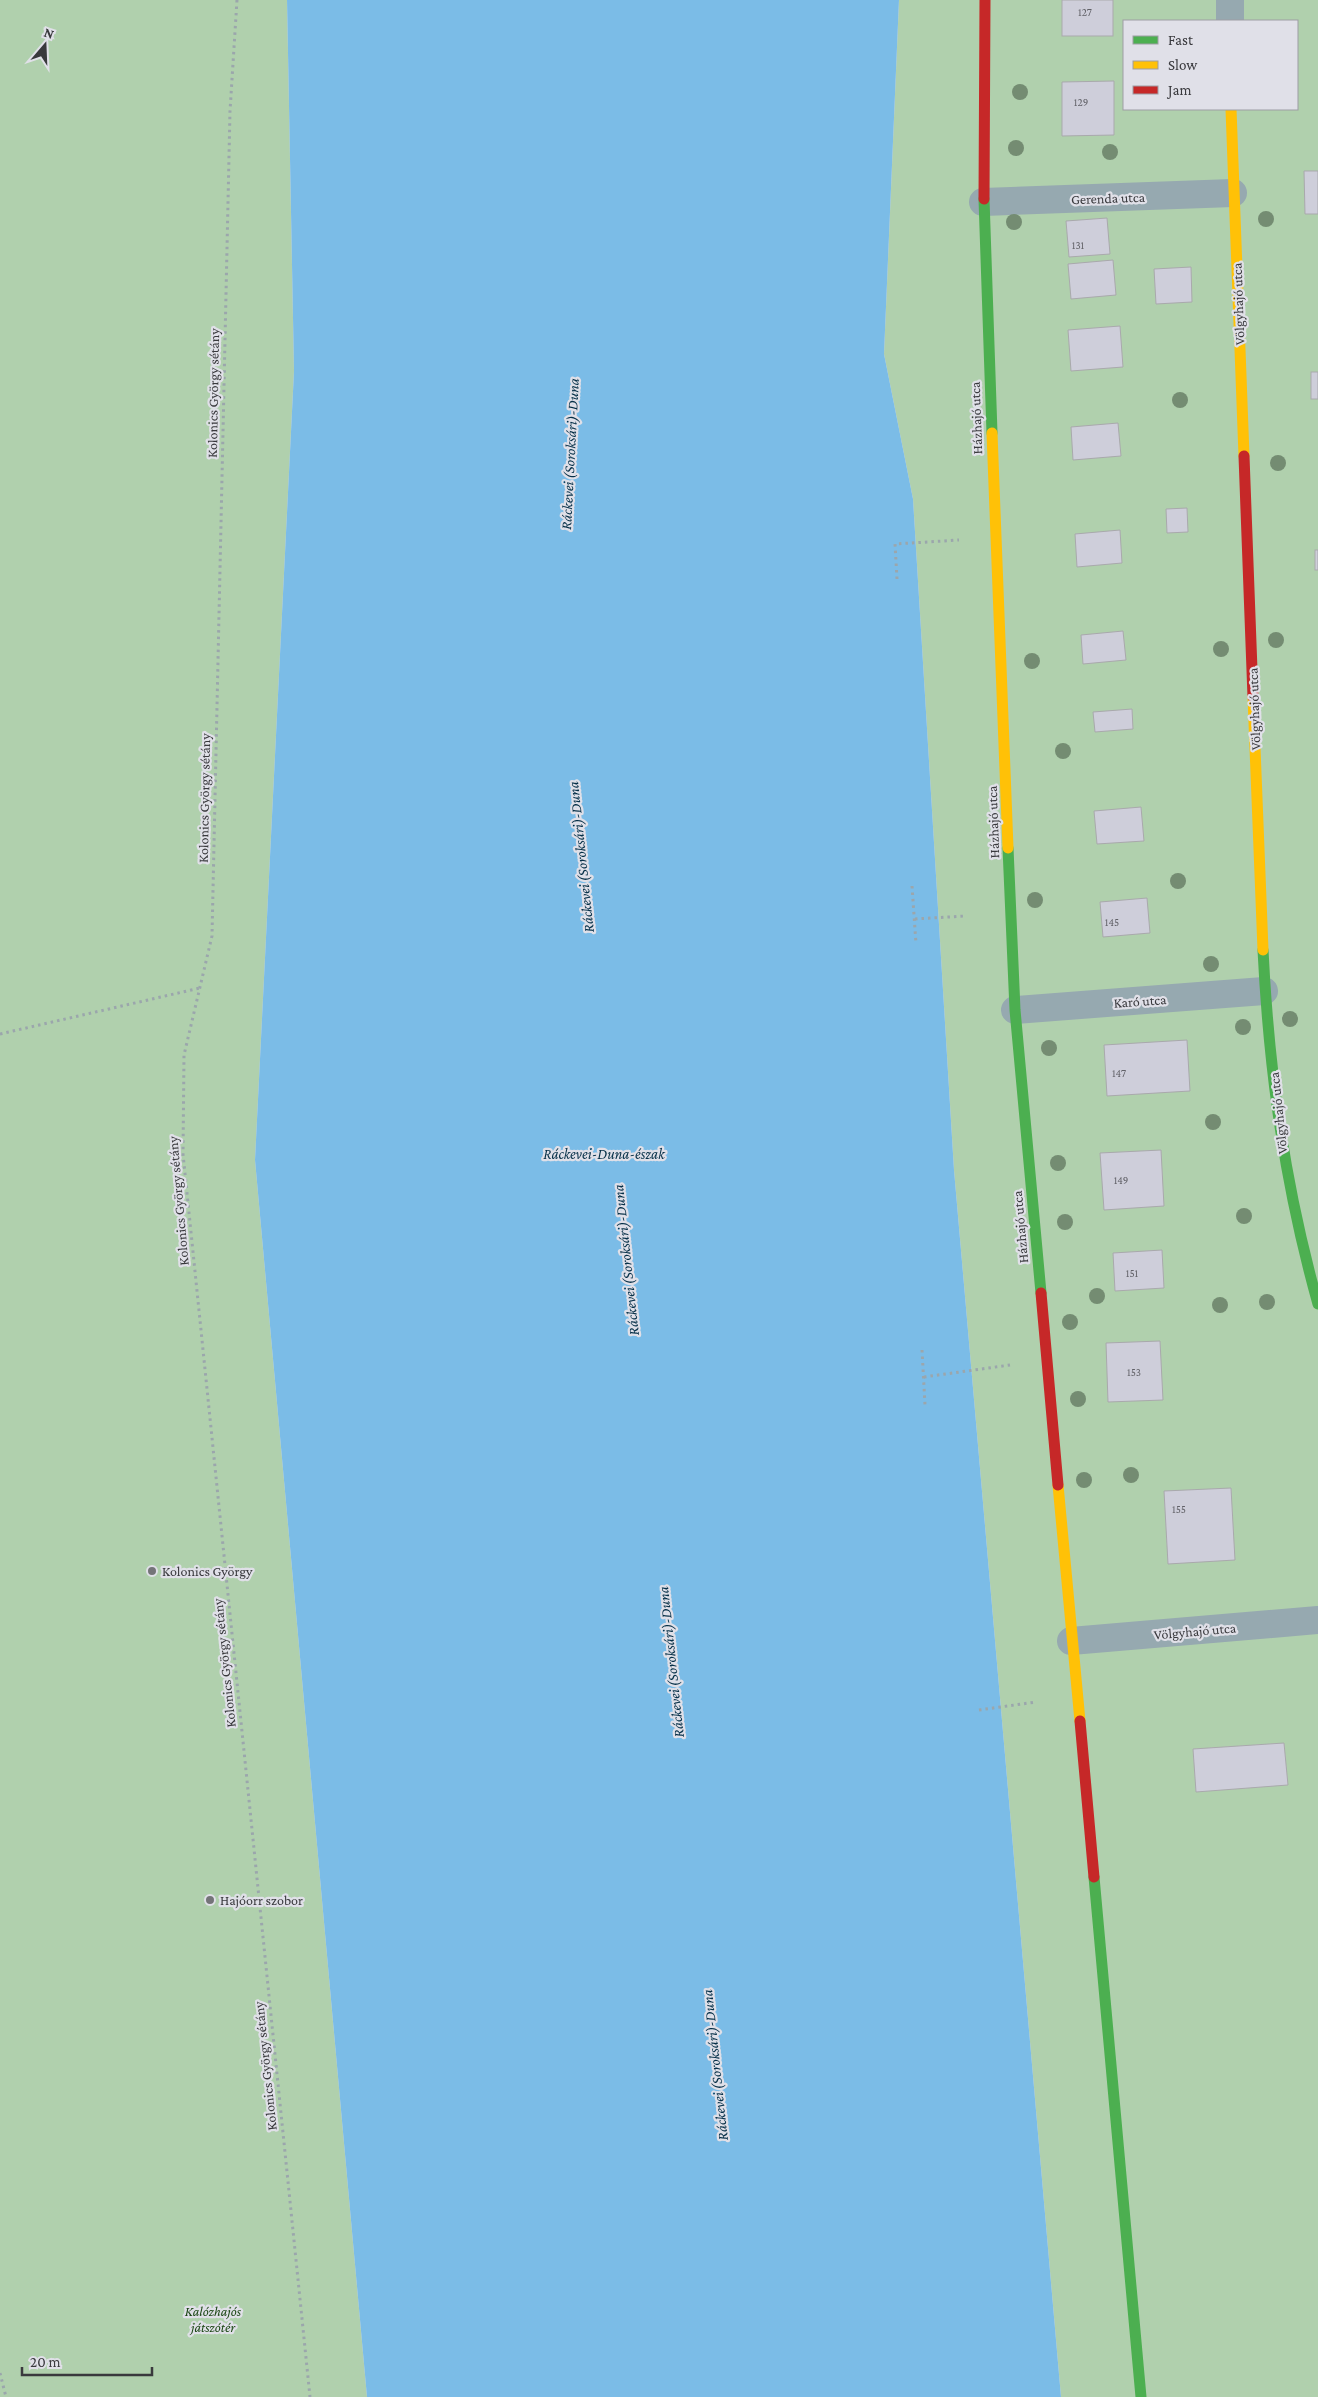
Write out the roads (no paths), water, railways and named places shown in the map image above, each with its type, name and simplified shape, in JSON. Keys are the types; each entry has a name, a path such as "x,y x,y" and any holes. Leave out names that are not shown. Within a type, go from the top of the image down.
{"street":[{"name":"Házhajó utca","path":"985,0 983,202 1015,1010 1141,2397"},
{"path":"1230,0 1230,20"},
{"name":"Völgyhajó utca","path":"1232,110 1233,193 1264,991 1285,1173 1302,1254 1318,1304"},
{"name":"Gerenda utca","path":"983,202 1233,193"},
{"name":"Karó utca","path":"1015,1010 1264,991"},
{"name":"Völgyhajó utca","path":"1071,1641 1318,1620"}],"water":[{"name":"Ráckevei-Duna-észak","path":"287,0 899,0 884,354 913,499 954,1170 1061,2397 367,2397 255,1160 294,371"}],"place":[{"name":"Kolonics György","path":"152,1571"},
{"name":"Hajóorr szobor","path":"210,1900"}],"water label":[{"name":"Ráckevei (Soroksári)-Duna","path":"570,454"},
{"name":"Ráckevei (Soroksári)-Duna","path":"581,857"},
{"name":"Ráckevei (Soroksári)-Duna","path":"626,1260"},
{"name":"Ráckevei (Soroksári)-Duna","path":"671,1662"},
{"name":"Ráckevei (Soroksári)-Duna","path":"715,2065"}],"park label":[{"name":"Kalózhajós játszótér","path":"213,2320"}]}
